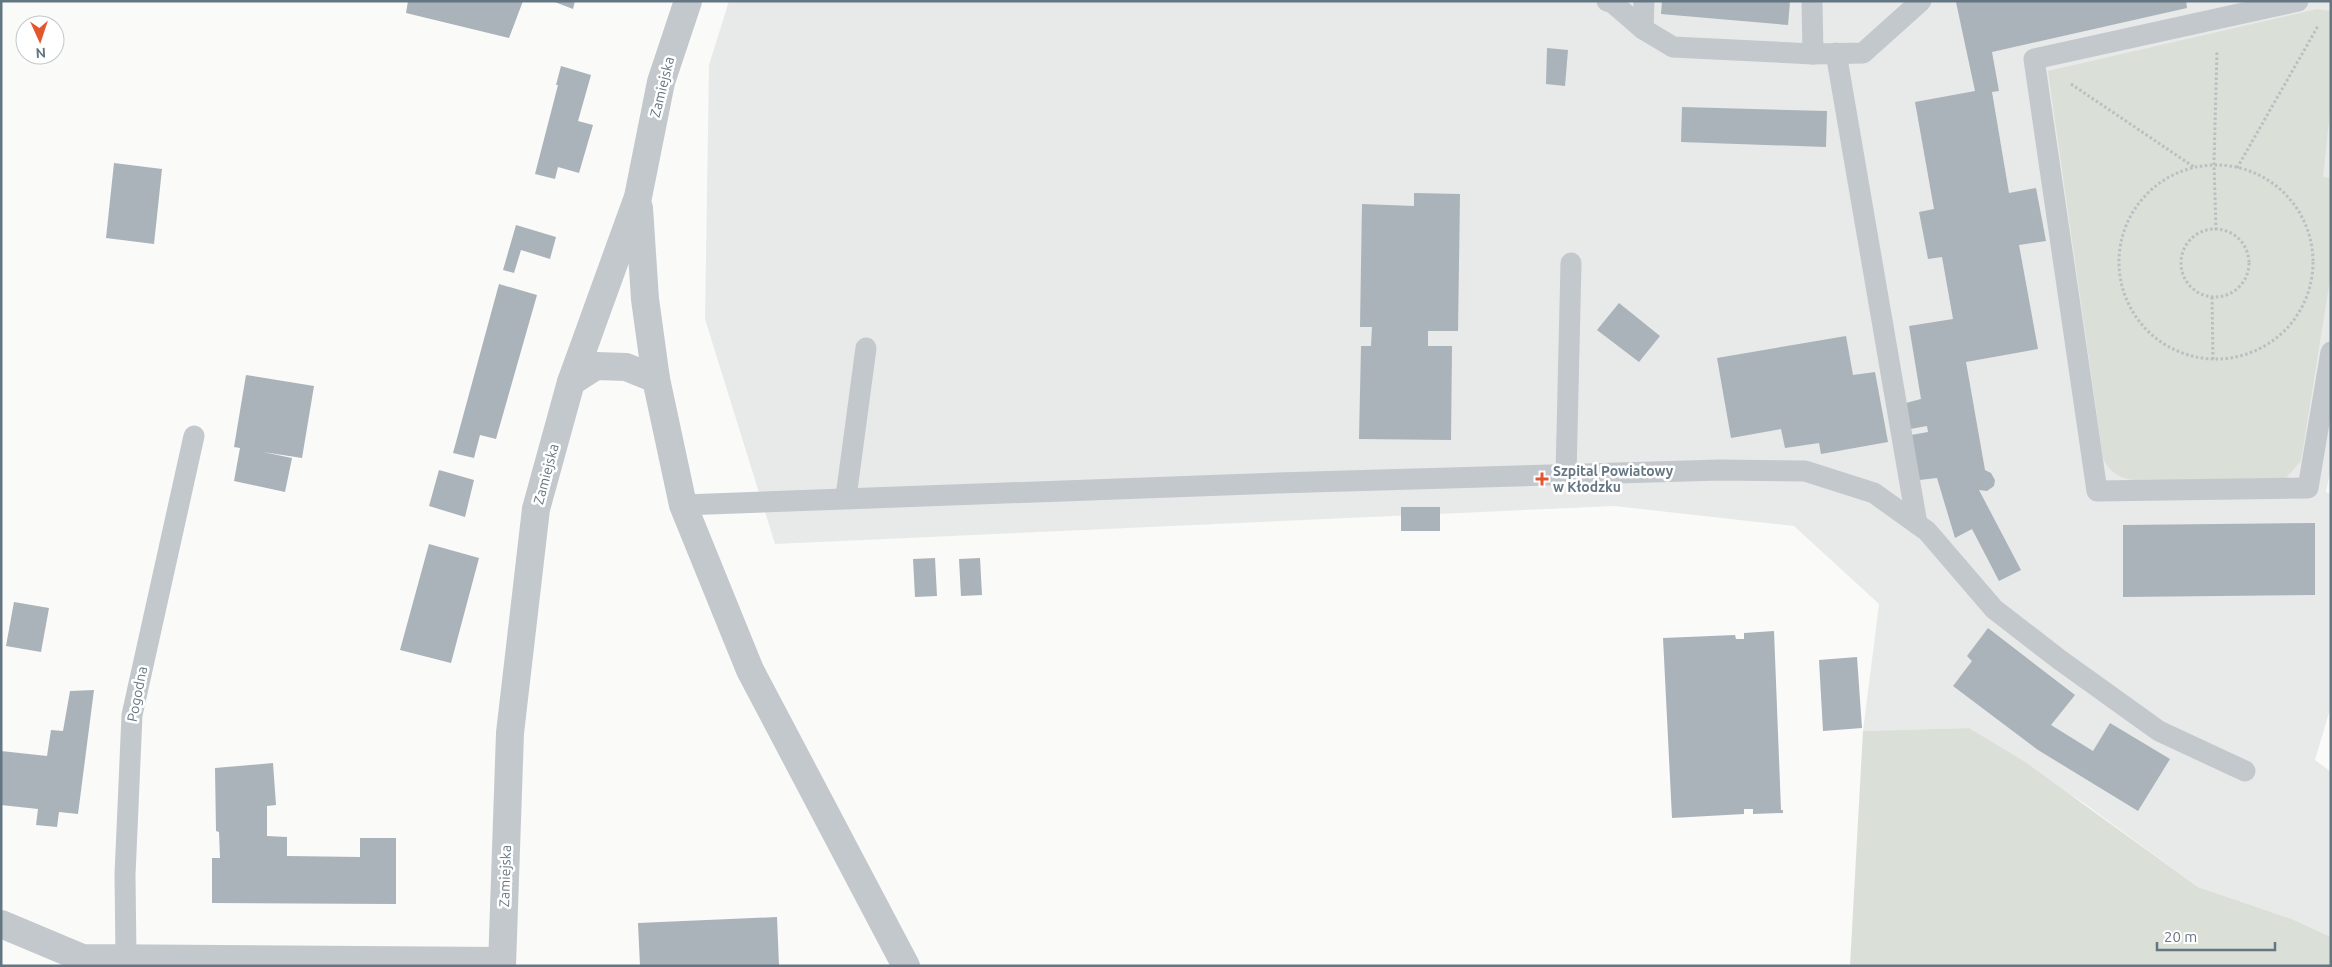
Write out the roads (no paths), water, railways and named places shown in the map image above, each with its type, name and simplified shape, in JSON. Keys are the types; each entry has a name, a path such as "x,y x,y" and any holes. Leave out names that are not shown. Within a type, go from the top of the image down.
{"street":[{"name":"Zamiejska","path":"502,964 510,733 536,509 571,382 638,197 661,82 688,1"},
{"path":"638,197 646,299 656,379 683,505 750,670 906,966"},
{"path":"571,382 596,366 626,366 656,379"},
{"path":"1,924 82,958 502,964"}],"lane":[{"path":"1607,1 1613,3 1643,29 1672,47 1813,54 1863,53 1921,1"},
{"path":"1643,29 1644,1"},
{"path":"1812,1 1813,54"},
{"path":"2298,1 2034,59 2097,491 2308,488 2331,352"},
{"path":"1836,53 1918,524"},
{"path":"1566,475 1571,263"},
{"path":"846,498 866,348"},
{"name":"Pogodna","path":"126,958 125,875 132,715 194,436"},
{"path":"683,505 1720,470 1805,471 1874,493 1927,531 1994,609 2060,660 2160,731 2245,771"}],"place":[{"name":"Szpital Powiatowy w Kłodzku","path":"1542,479"}]}
